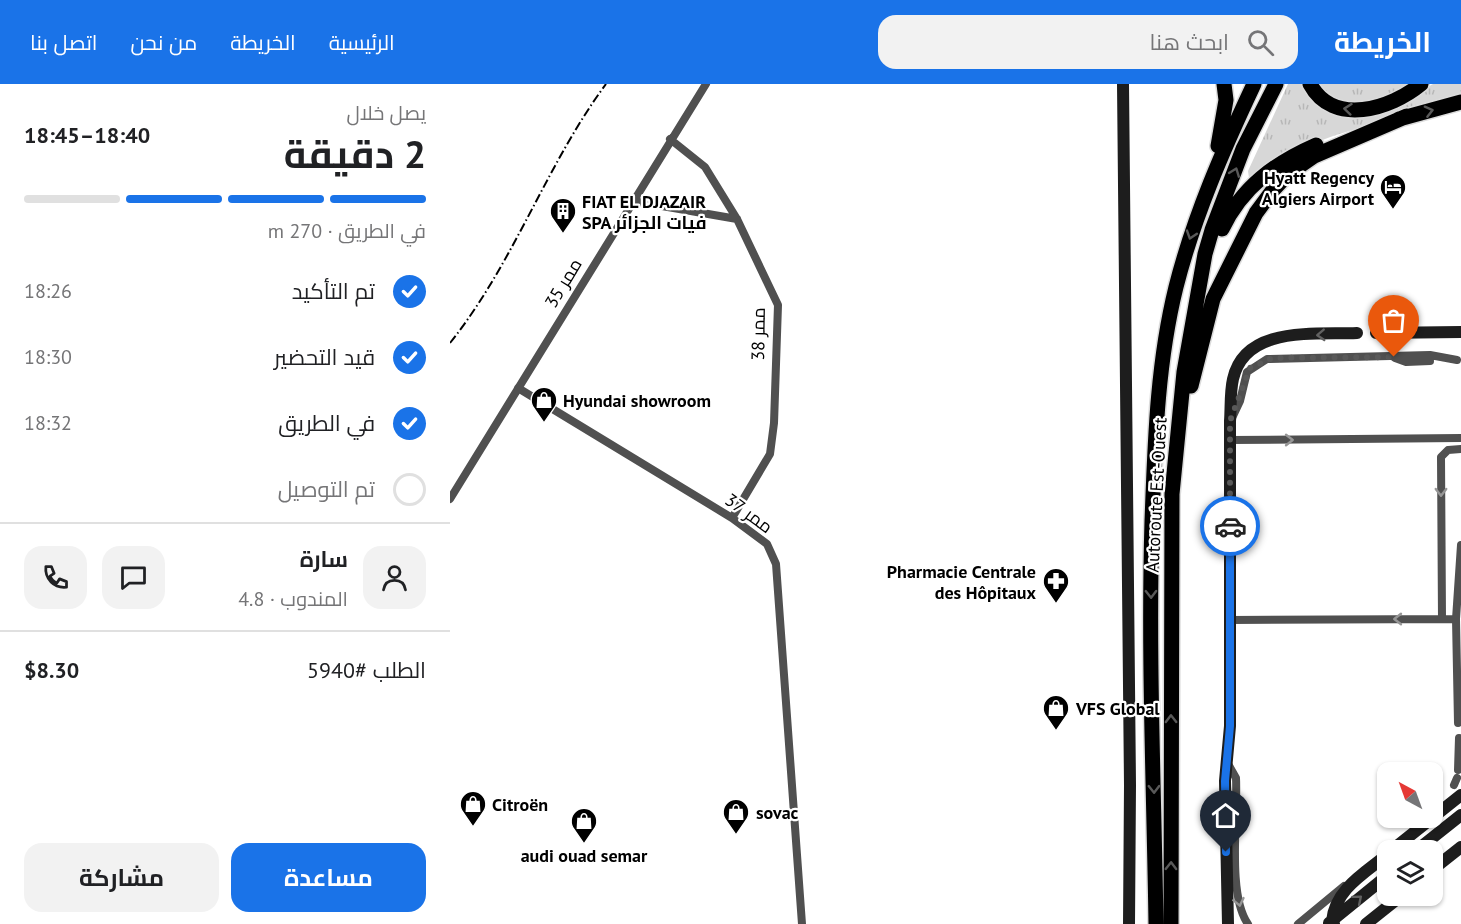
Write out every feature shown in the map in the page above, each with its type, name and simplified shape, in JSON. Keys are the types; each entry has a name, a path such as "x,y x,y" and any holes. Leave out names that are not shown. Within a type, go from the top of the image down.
{"highway":[{"path":"1201,203 1223,122 1224,84"},
{"name":"Autoroute Est-Ouest","path":"1156,924 1150,580 1159,385 1176,288 1201,203 1254,84"},
{"name":"Autoroute Est-Ouest","path":"1171,924 1172,515 1184,372 1212,230 1243,149 1275,84"},
{"path":"1310,84 1328,104 1356,110 1391,102 1421,84"},
{"path":"1197,309 1227,218 1241,196 1259,178 1285,160 1318,144 1461,102"},
{"path":"1177,435 1213,299 1260,207 1280,182 1305,161 1407,116"}],"main road":[{"path":"1123,84 1130,762 1129,924"},
{"path":"1376,333 1461,332"},
{"path":"1228,924 1225,781 1230,726 1230,421 1233,380 1240,363 1252,349 1277,338 1357,333"},
{"path":"1401,840 1456,784"},
{"path":"1430,840 1461,815"},
{"path":"1443,861 1461,847"},
{"path":"1331,923 1336,902 1344,891 1377,862"},
{"path":"1331,923 1377,884"},
{"path":"1366,924 1388,906"}],"street":[{"name":"ممر 35","path":"450,500 670,139 706,84"},
{"name":"ممر 38","path":"670,139 705,167 736,219 778,305 774,423 770,454 732,518"},
{"path":"633,201 736,219"},
{"path":"1230,421 1240,401 1247,372 1263,360 1437,356 1457,360"},
{"name":"ممر 37","path":"518,388 732,518 767,544 776,564 801,924"},
{"path":"1230,440 1461,438"},
{"path":"1442,618 1441,457 1448,450 1461,449"},
{"path":"1458,723 1456,619 1461,545"},
{"path":"1230,620 1456,619"},
{"path":"1443,801 1456,784 1459,738"},
{"path":"1227,762 1236,778 1237,893 1242,913 1248,924"},
{"path":"1403,840 1417,828"},
{"path":"1298,924 1377,861"}],"green space":[{"path":"1288,84 1303,84 1318,105 1343,116 1355,117 1366,117 1387,111 1418,95 1433,84 1461,84 1461,97 1309,145 1249,178 1248,171"},
{"path":"1314,84 1417,84 1395,99 1341,107"}],"railway":[{"path":"450,343 493,280 565,147 606,84"}],"way so far":[{"path":"1230,526 1230,421 1240,401 1245,377 1250,368 1263,360 1272,358 1394,357"}],"place":[{"name":"Hyatt Regency Algiers Airport","path":"1393,210"},
{"name":"FIAT EL DJAZAIR SPA فيات الجزائر","path":"563,234"},
{"name":"Hyundai showroom","path":"544,423"},
{"name":"Pharmacie Centrale des Hôpitaux","path":"1056,604"},
{"name":"VFS Global","path":"1056,731"},
{"name":"Citroën","path":"473,827"},
{"name":"sovac","path":"736,835"},
{"name":"audi ouad semar","path":"584,844"}],"route":[{"path":"1226,852 1225,781 1230,726 1230,526"}]}
